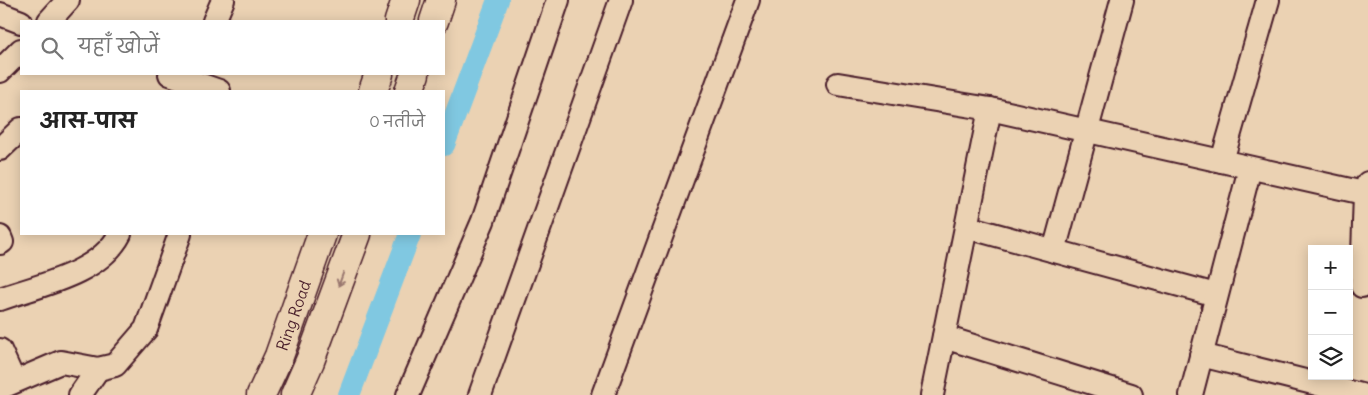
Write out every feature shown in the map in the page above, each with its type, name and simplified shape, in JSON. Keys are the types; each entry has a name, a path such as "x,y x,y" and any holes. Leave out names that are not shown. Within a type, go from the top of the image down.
{"main road":[{"path":"398,20 406,0"},
{"path":"434,20 441,0"},
{"path":"373,90 379,75"},
{"path":"409,90 415,75"},
{"name":"Ring Road","path":"260,395 279,356 322,235"},
{"path":"295,395 310,361 358,235"}],"street":[{"path":"50,20 68,0"},
{"path":"214,20 223,0"},
{"path":"408,395 483,221 558,0"},
{"path":"480,395 621,0"},
{"path":"604,395 748,0"},
{"path":"1054,251 1122,0"},
{"path":"1222,161 1268,0"},
{"path":"0,14 20,22"},
{"path":"0,71 20,51"},
{"path":"184,76 217,90"},
{"path":"838,84 990,109 1250,168 1367,190 1362,286"},
{"path":"932,395 990,109"},
{"path":"0,149 20,129"},
{"path":"1191,395 1250,168"},
{"path":"966,226 1216,295"},
{"path":"0,300 74,273 108,252 119,235"},
{"path":"0,350 7,385 61,362 98,369 116,365 146,330 180,235"},
{"path":"0,237 2,242 0,242"},
{"path":"944,337 1131,395"},
{"path":"1200,355 1361,395"},
{"path":"80,395 98,369"}],"waterway":[{"path":"445,142 498,0"},
{"path":"349,395 410,235"}]}
